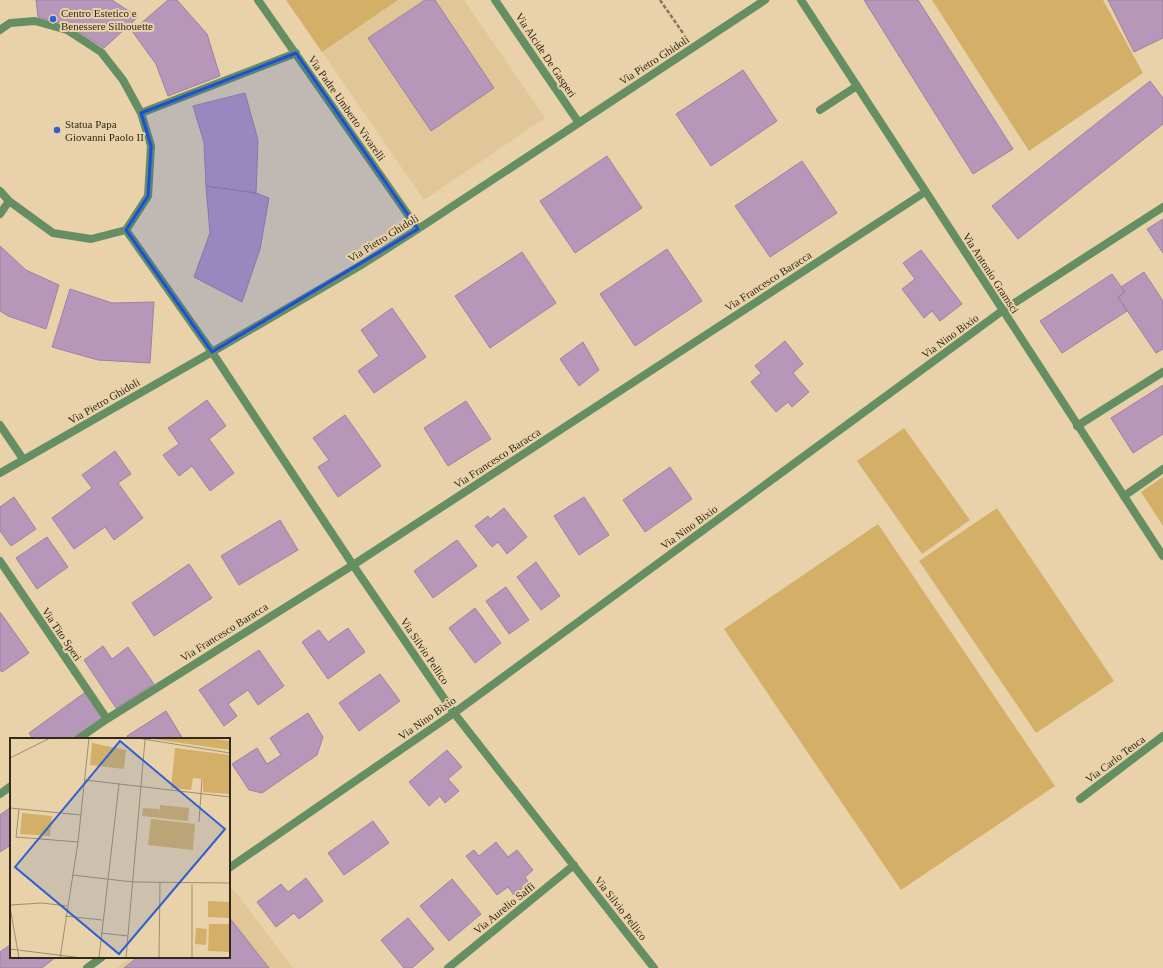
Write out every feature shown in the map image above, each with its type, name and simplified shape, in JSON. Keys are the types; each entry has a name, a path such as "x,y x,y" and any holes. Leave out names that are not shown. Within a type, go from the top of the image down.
{"street":[{"name":"Via Padre Umberto Vivarelli","path":"258,0 418,229"},
{"name":"Via Alcide De Gasperi","path":"495,0 579,123"},
{"name":"Via Pietro Ghidoli","path":"0,474 23,459 212,352 363,264 766,0"},
{"name":"Via Antonio Gramsci","path":"801,0 1002,311 1163,556"},
{"path":"0,30 10,23 35,20 67,30 101,52 123,80 142,113 151,146 148,196 126,230 91,239 53,233 10,201 0,191"},
{"path":"142,113 296,53"},
{"path":"820,110 857,86"},
{"name":"Via Francesco Baracca","path":"79,738 106,719 353,565 925,192"},
{"path":"0,214 10,201"},
{"name":"Via Nino Bixio","path":"230,867 454,713 1002,311 1163,207"},
{"name":"Via Silvio Pellico","path":"126,230 212,352 353,565 454,713 654,968"},
{"path":"1077,426 1163,372"},
{"path":"0,425 23,459"},
{"path":"1124,496 1163,469"},
{"name":"Via Tito Speri","path":"0,561 106,719"},
{"name":"Via Carlo Tenca","path":"1080,799 1163,736"},
{"path":"0,794 10,787"},
{"name":"Via Aurelio Saffi","path":"448,968 574,865"},
{"path":"87,968 101,958"}],"path":[{"path":"660,0 693,48"}],"highlighted area":[{"path":"296,53 418,229 212,352 126,230 148,196 151,146 141,113"}],"shaded area":[{"path":"286,0 398,0 322,52"},
{"path":"398,0 464,0 545,118 424,200 322,52"},
{"path":"932,0 1103,0 1143,73 1029,151"},
{"path":"904,428 970,520 922,554 857,461"},
{"path":"1163,477 1163,526 1141,492"},
{"path":"997,508 1114,681 1036,733 919,561"},
{"path":"878,524 1055,786 901,890 724,629"},
{"path":"230,889 236,893 293,968 117,968 131,958 230,958"}],"building":[{"path":"36,0 112,0 138,17 104,48 69,26 38,17"},
{"path":"168,0 177,0 207,34 220,76 168,96 156,64 132,31"},
{"path":"425,0 435,0 494,88 431,131 368,38"},
{"path":"864,0 918,0 1013,149 973,174"},
{"path":"1108,0 1163,0 1163,38 1134,52"},
{"path":"743,70 777,121 711,166 676,114"},
{"path":"1150,81 1163,98 1163,124 1018,239 992,206"},
{"path":"245,93 258,140 256,193 206,186 204,142 193,106"},
{"path":"607,156 642,208 575,253 540,201"},
{"path":"802,161 837,213 770,257 735,206"},
{"path":"206,186 256,193 269,198 260,249 242,302 194,277 210,233"},
{"path":"1163,219 1163,253 1147,229"},
{"path":"0,246 26,270 59,285 46,329 8,316 0,311"},
{"path":"667,249 702,301 635,346 600,294"},
{"path":"921,250 962,304 940,321 932,311 924,318 902,289 915,279 903,263"},
{"path":"522,252 556,303 490,348 455,296"},
{"path":"1144,272 1163,301 1163,349 1156,353 1118,297 1125,292 1121,287"},
{"path":"1112,274 1125,292 1118,297 1127,311 1062,353 1040,321"},
{"path":"70,289 112,303 154,302 150,363 98,360 52,347"},
{"path":"392,308 426,357 374,393 358,371 379,356 361,330"},
{"path":"785,341 803,364 793,373 809,392 792,407 788,402 776,412 751,382 761,373 755,366"},
{"path":"583,342 599,370 579,386 560,359"},
{"path":"1163,385 1163,434 1133,453 1111,418"},
{"path":"207,400 226,426 209,439 234,473 210,491 192,466 179,476 163,455 179,444 168,428"},
{"path":"466,401 491,439 448,466 424,428"},
{"path":"345,415 381,466 338,497 318,467 329,460 313,438"},
{"path":"115,451 131,474 118,483 143,518 114,540 105,527 74,549 52,518 92,488 82,475"},
{"path":"670,467 692,499 645,532 623,500"},
{"path":"14,497 36,529 11,546 0,531 0,507"},
{"path":"584,497 609,535 579,555 554,516"},
{"path":"504,508 527,537 507,554 498,542 492,547 475,526 488,516 490,519"},
{"path":"280,520 298,550 239,585 221,556"},
{"path":"47,537 68,567 37,589 16,558"},
{"path":"457,540 477,566 433,598 414,571"},
{"path":"536,562 560,596 541,610 517,577"},
{"path":"189,564 212,598 154,636 132,603"},
{"path":"506,587 529,620 509,634 486,601"},
{"path":"475,608 501,643 475,663 449,628"},
{"path":"0,612 29,653 2,672 0,670"},
{"path":"348,628 365,652 328,679 302,642 319,630 328,642"},
{"path":"103,646 112,659 128,647 154,684 116,708 84,660"},
{"path":"259,650 284,686 258,705 248,690 228,704 237,716 224,726 199,690"},
{"path":"380,674 400,701 359,731 339,703"},
{"path":"87,691 107,719 79,738 32,738 29,733"},
{"path":"166,711 182,738 128,738 127,736"},
{"path":"308,713 323,737 317,755 262,793 249,790 232,764 257,748 267,764 281,755 270,738"},
{"path":"447,750 462,767 448,779 459,791 445,803 440,796 429,806 409,782"},
{"path":"10,808 10,846 0,852 0,815"},
{"path":"373,821 389,843 344,875 328,853"},
{"path":"496,842 508,857 517,850 533,870 525,877 529,883 514,895 508,887 497,895 466,856 474,850 479,856"},
{"path":"306,878 323,901 299,919 294,913 276,927 257,902 281,884 288,892"},
{"path":"452,879 481,914 449,941 420,906"},
{"path":"230,918 269,968 124,968 137,958 230,958"},
{"path":"408,918 434,949 412,968 404,968 381,940"},
{"path":"10,945 10,958 55,958 42,968 0,968 0,952"}],"place":[{"name":"Centro Estetico e Benessere Silhouette","path":"53,19"},
{"name":"Statua Papa Giovanni Paolo II","path":"57,130"}]}
